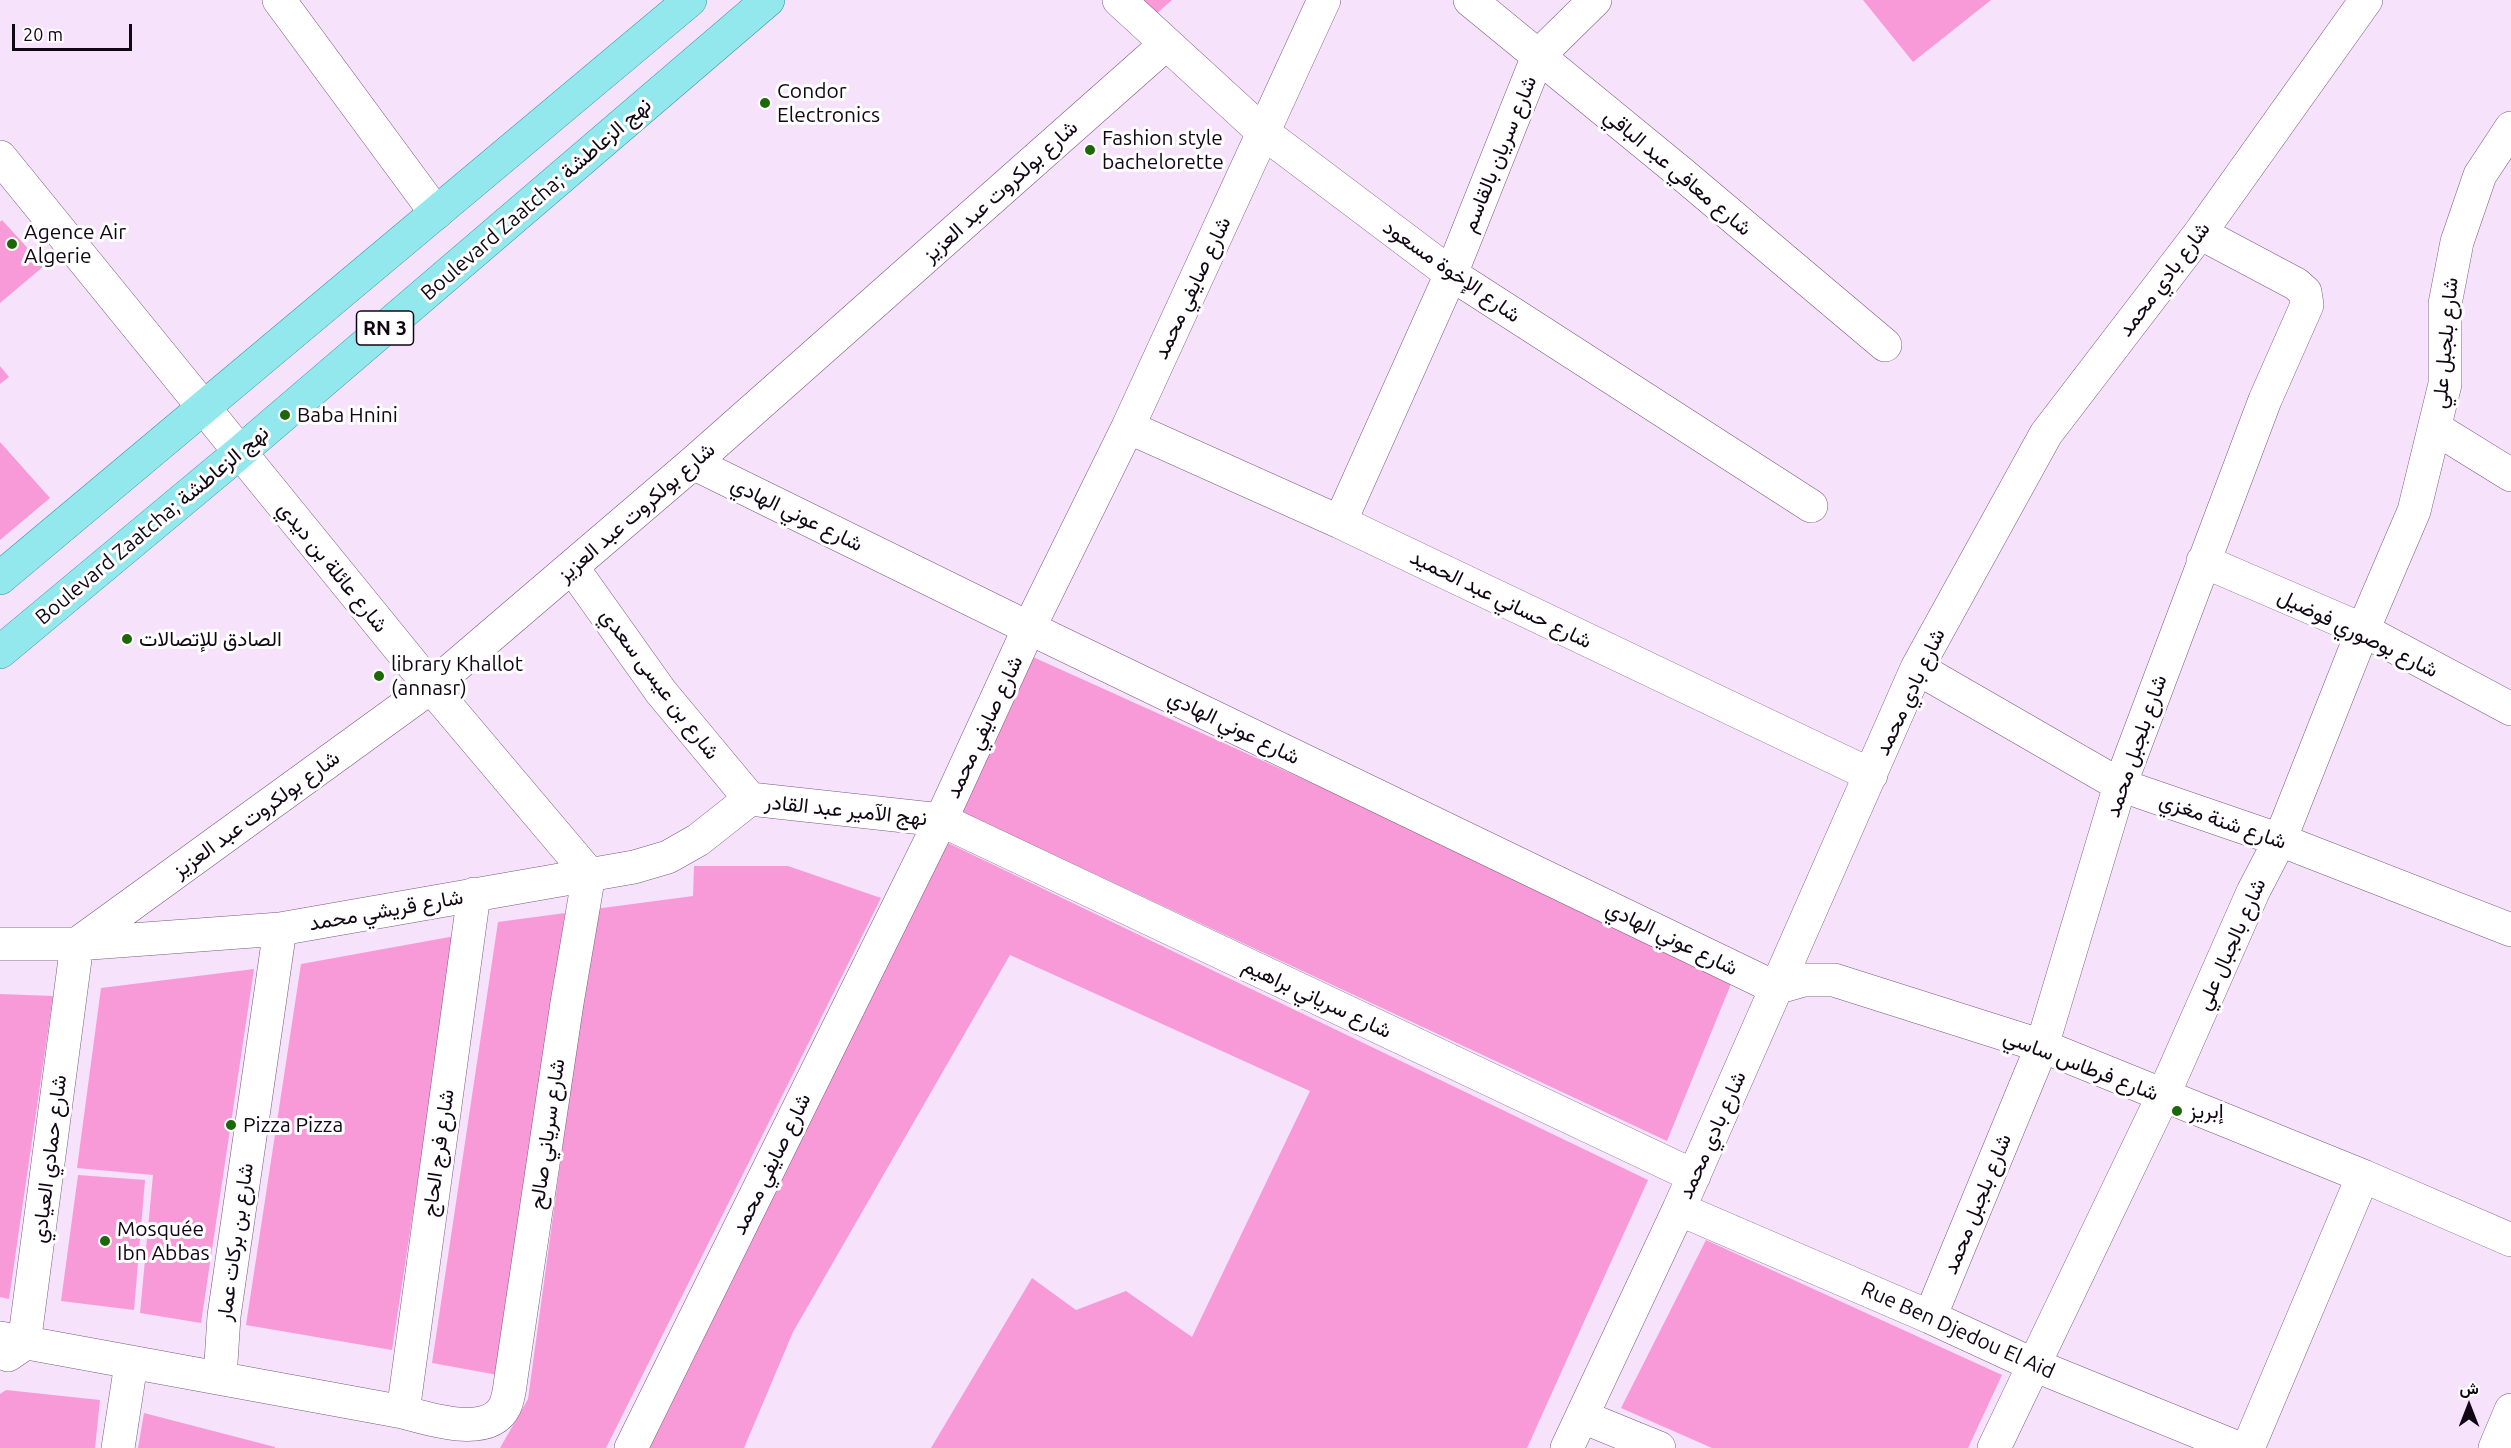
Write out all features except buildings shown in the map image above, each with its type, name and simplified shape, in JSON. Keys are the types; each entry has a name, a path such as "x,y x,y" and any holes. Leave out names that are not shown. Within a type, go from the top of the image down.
{"main road":[{"name":"RN 3","path":"0,578 690,0"},
{"name":"Boulevard Zaatcha; نهج الزعاطشة","path":"0,651 239,453 768,0"}],"street":[{"path":"279,0 436,213"},
{"name":"شارع الإخوة مسعود","path":"1119,0 1264,133 1451,274 1811,506"},
{"name":"شارع صايفي محمد","path":"631,1448 941,820 1029,628 1128,427 1324,0"},
{"name":"شارع معافي عبد الباقي","path":"1470,0 1681,173 1885,345"},
{"name":"شارع سريان بالقاسم","path":"1340,522 1451,274 1538,56 1594,0"},
{"name":"شارع بادي محمد","path":"1567,1448 1694,1176 1917,668 2046,434 2200,233 2366,0"},
{"name":"شارع بولكروت عبد العزيز","path":"77,944 431,687 693,463 1166,44"},
{"name":"شارع بلجبل علي","path":"2435,428 2445,384 2445,304 2457,242 2480,175 2511,128"},
{"name":"شارع عائلة بن ديدي","path":"0,157 202,408 588,874"},
{"name":"شارع بلجبل محمد","path":"1930,1317 2042,1046 2120,785 2265,400 2307,305 2306,292 2296,284 2200,233"},
{"name":"شارع حساني عبد الحميد","path":"1128,427 1340,522 1871,775"},
{"path":"2435,428 2511,476"},
{"name":"شارع بالجبال علي","path":"1995,1448 2163,1096 2253,892 2280,840 2363,630 2414,511 2435,428"},
{"name":"شارع عوني الهادي","path":"693,463 1029,628 1776,988"},
{"name":"شارع بوصوري فوضيل","path":"2203,561 2363,630 2511,709"},
{"name":"شارع بن عيسى سعدي","path":"572,567 661,692 750,799"},
{"name":"شارع شنة مغزي","path":"1917,668 2120,785 2280,840 2511,930"},
{"name":"نهج الآمير عبد القادر","path":"750,799 941,820"},
{"name":"شارع قريشي محمد","path":"0,945 77,944 280,929 634,867 668,857 698,840 750,799"},
{"name":"شارع سرياني براهيم","path":"941,820 1694,1176"},
{"name":"شارع سرياني صالح","path":"403,1412 443,1422 463,1424 481,1422 498,1415 505,1406 588,874"},
{"name":"شارع فرج الحاج","path":"403,1412 474,894"},
{"name":"شارع بن بركات عمار","path":"220,1378 224,1316 280,929"},
{"name":"شارع حمادي العيادي","path":"8,1348 77,944"},
{"name":"شارع فرطاس ساسي","path":"1776,988 1804,980 1834,980 2042,1046 2363,1176 2511,1240"},
{"path":"2248,1448 2363,1176"},
{"name":"Rue Ben Djedou El Aid","path":"1679,1209 1930,1317 2034,1365 2238,1448"},
{"path":"8,1348 220,1378 403,1412"},
{"path":"118,1448 131,1364"},
{"path":"2495,1448 2511,1410"},
{"path":"1582,1417 1659,1448"}],"place":[{"name":"Condor Electronics","path":"765,103"},
{"name":"Fashion style bachelorette","path":"1090,150"},
{"name":"Agence Air Algerie","path":"12,244"},
{"name":"Baba Hnini","path":"285,415"},
{"name":"الصادق للإتصالات","path":"127,639"},
{"name":"library Khallot (annasr)","path":"379,676"},
{"name":"إبريز","path":"2177,1111"},
{"name":"Pizza Pizza","path":"231,1125"},
{"name":"Mosquée Ibn Abbas","path":"105,1241"}]}
